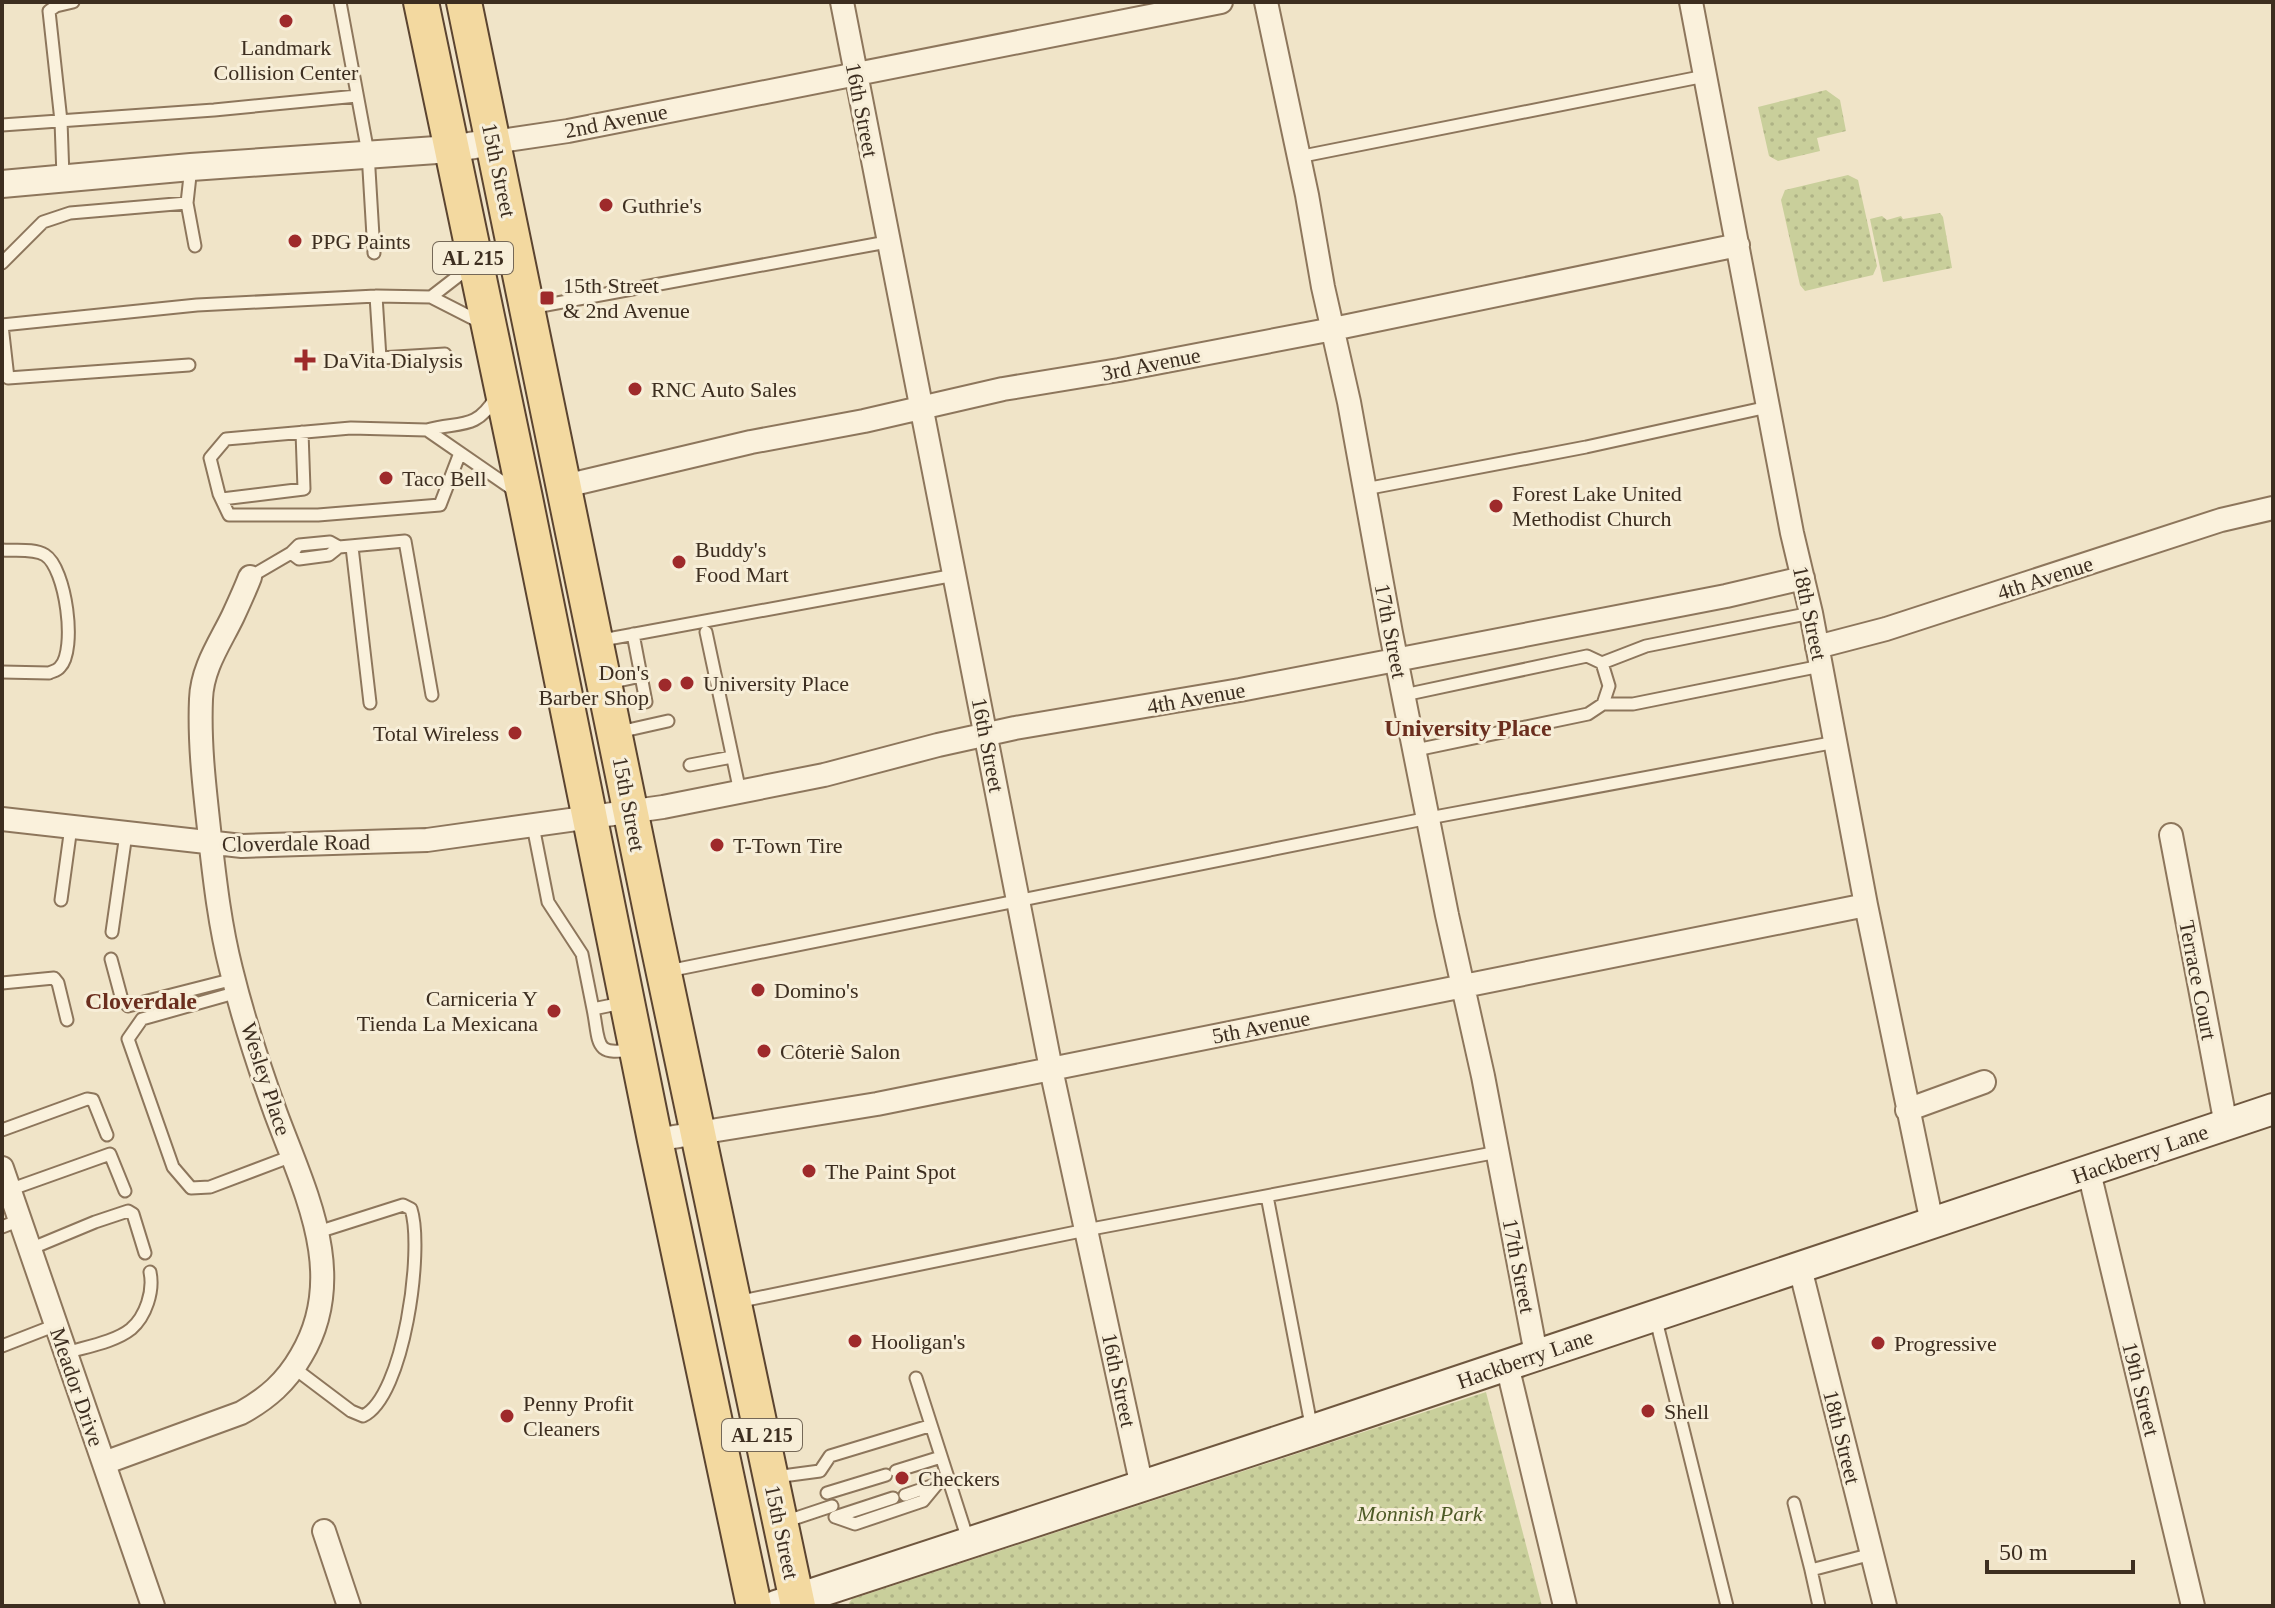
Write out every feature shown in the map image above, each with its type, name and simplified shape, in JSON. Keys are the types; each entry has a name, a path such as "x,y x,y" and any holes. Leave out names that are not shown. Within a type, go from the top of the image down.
{"main road":[{"name":"15th Street","path":"421,2 754,1606"},
{"name":"15th Street","path":"464,2 780,1523 790,1604"},
{"name":"Hackberry Lane","path":"790,1604 2273,1109"}],"street":[{"name":"16th Street","path":"842,2 1017,901 1142,1487"},
{"name":"2nd Avenue","path":"2,184 368,153 451,149 568,131 1221,2"},
{"name":"17th Street","path":"1266,2 1536,1354"},
{"name":"18th Street","path":"1691,2 1866,905 1932,1223"},
{"name":"3rd Avenue","path":"565,486 722,448 864,421 1003,389 1333,329 1738,245"},
{"name":"4th Avenue","path":"1819,657 1886,629 2221,520 2273,508"},
{"name":"Wesley Place","path":"104,1463 241,1413 280,1387 316,1329 320,1308 322,1262 318,1232 265,1083 236,986 217,902 201,767 201,695 213,651 250,577"},
{"name":"4th Avenue","path":"589,819 824,775 1015,728 1240,690 1726,596 1803,578"},
{"name":"Cloverdale Road","path":"2,819 242,846 427,840 589,819"},
{"name":"Terrace Court","path":"2171,835 2226,1125"},
{"name":"5th Avenue","path":"655,1140 877,1104 1866,905"},
{"path":"1907,1110 1984,1082"},
{"name":"Meador Drive","path":"2,1168 10,1212 30,1249 153,1606"},
{"name":"19th Street","path":"2089,1172 2193,1606"},
{"name":"18th Street","path":"1800,1268 1885,1606"},
{"path":"1507,1365 1565,1606"},
{"path":"324,1531 349,1606"}],"lane":[{"path":"63,178 61,121 49,11 73,2"},
{"path":"340,2 368,153 374,253"},
{"path":"1298,157 1705,76"},
{"path":"2,125 357,96"},
{"path":"191,167 187,203 195,246"},
{"path":"2,263 43,222 70,213 187,203"},
{"path":"528,308 887,242"},
{"path":"431,297 474,263"},
{"path":"376,296 380,358 445,354"},
{"path":"189,365 8,378 2,325 197,305 376,296 431,297 488,325"},
{"path":"460,453 440,505 318,515 229,515 210,458 226,439 351,428 427,430 473,422 489,409 501,387"},
{"path":"1365,489 1586,447 1768,407"},
{"path":"427,430 525,498"},
{"path":"222,499 304,489 302,432"},
{"path":"250,577 291,553 299,559 329,555 345,547 405,541 432,695"},
{"path":"345,547 370,703"},
{"path":"2,550 36,551 52,561 60,577 65,600 69,641 63,663 56,670 2,672"},
{"path":"596,641 955,575"},
{"path":"1404,695 1587,656 1602,663 1646,646 1811,613"},
{"path":"706,632 740,792"},
{"path":"633,634 646,702"},
{"path":"1416,750 1588,714 1603,704 1633,704 1819,657"},
{"path":"1602,663 1609,686 1603,704"},
{"path":"605,683 641,676"},
{"path":"615,733 668,721"},
{"path":"664,972 1429,818 1836,742"},
{"path":"690,765 732,757"},
{"path":"533,826 548,902 582,954 601,1045 611,1053 636,1048"},
{"path":"61,900 71,827"},
{"path":"112,932 126,834"},
{"path":"111,959 122,1000 128,1006 236,986"},
{"path":"2,983 54,978 67,1020"},
{"path":"236,986 142,1019 128,1039 173,1167 191,1188 210,1187 292,1156"},
{"path":"593,1009 627,1002"},
{"path":"2,1130 87,1099 93,1100 97,1106 107,1135"},
{"path":"734,1302 1086,1230 1498,1152"},
{"path":"10,1212 110,1154 125,1191"},
{"path":"1267,1196 1313,1430"},
{"path":"294,1368 351,1411 363,1416 369,1413 382,1394 403,1348 417,1250 411,1209 403,1205 318,1232"},
{"path":"30,1249 128,1211 133,1214 145,1253"},
{"path":"66,1353 131,1329 149,1302 153,1283 150,1272"},
{"path":"1655,1315 1727,1606"},
{"path":"2,1346 56,1325"},
{"path":"916,1378 929,1426 970,1543"},
{"path":"770,1477 820,1471 830,1456 929,1426"},
{"path":"827,1493 941,1457"},
{"path":"820,1471 833,1512 855,1524 923,1501 937,1484"},
{"path":"780,1523 899,1496 950,1480"},
{"path":"1794,1503 1819,1606"},
{"path":"1811,1570 1872,1554"}],"green space":[{"path":"1826,90 1840,100 1846,131 1817,138 1820,151 1778,161 1769,156 1758,107"},
{"path":"1848,175 1858,180 1877,266 1873,275 1805,291 1800,285 1781,200 1785,190"},
{"path":"1940,213 1952,268 1883,282 1870,219 1882,216 1887,220 1901,216 1903,219"},
{"name":"Monnish Park","path":"1486,1392 1542,1606 847,1606 852,1599"}],"place":[{"name":"Landmark Collision Center","path":"286,21"},
{"name":"Guthrie's","path":"606,205"},
{"name":"PPG Paints","path":"295,241"},
{"name":"15th Street & 2nd Avenue","path":"547,298"},
{"name":"DaVita Dialysis","path":"305,360"},
{"name":"RNC Auto Sales","path":"635,389"},
{"name":"Taco Bell","path":"386,478"},
{"name":"Forest Lake United Methodist Church","path":"1496,506"},
{"name":"Buddy's Food Mart","path":"679,562"},
{"name":"University Place","path":"687,683"},
{"name":"Don's Barber Shop","path":"665,685"},
{"name":"Total Wireless","path":"515,733"},
{"name":"T-Town Tire","path":"717,845"},
{"name":"Domino's","path":"758,990"},
{"name":"Carniceria Y Tienda La Mexicana","path":"554,1011"},
{"name":"Côteriè Salon","path":"764,1051"},
{"name":"The Paint Spot","path":"809,1171"},
{"name":"Hooligan's","path":"855,1341"},
{"name":"Progressive","path":"1878,1343"},
{"name":"Shell","path":"1648,1411"},
{"name":"Penny Profit Cleaners","path":"507,1416"},
{"name":"Checkers","path":"902,1478"}],"district":[{"name":"University Place","path":"1468,728"},
{"name":"Cloverdale","path":"141,1001"}]}
